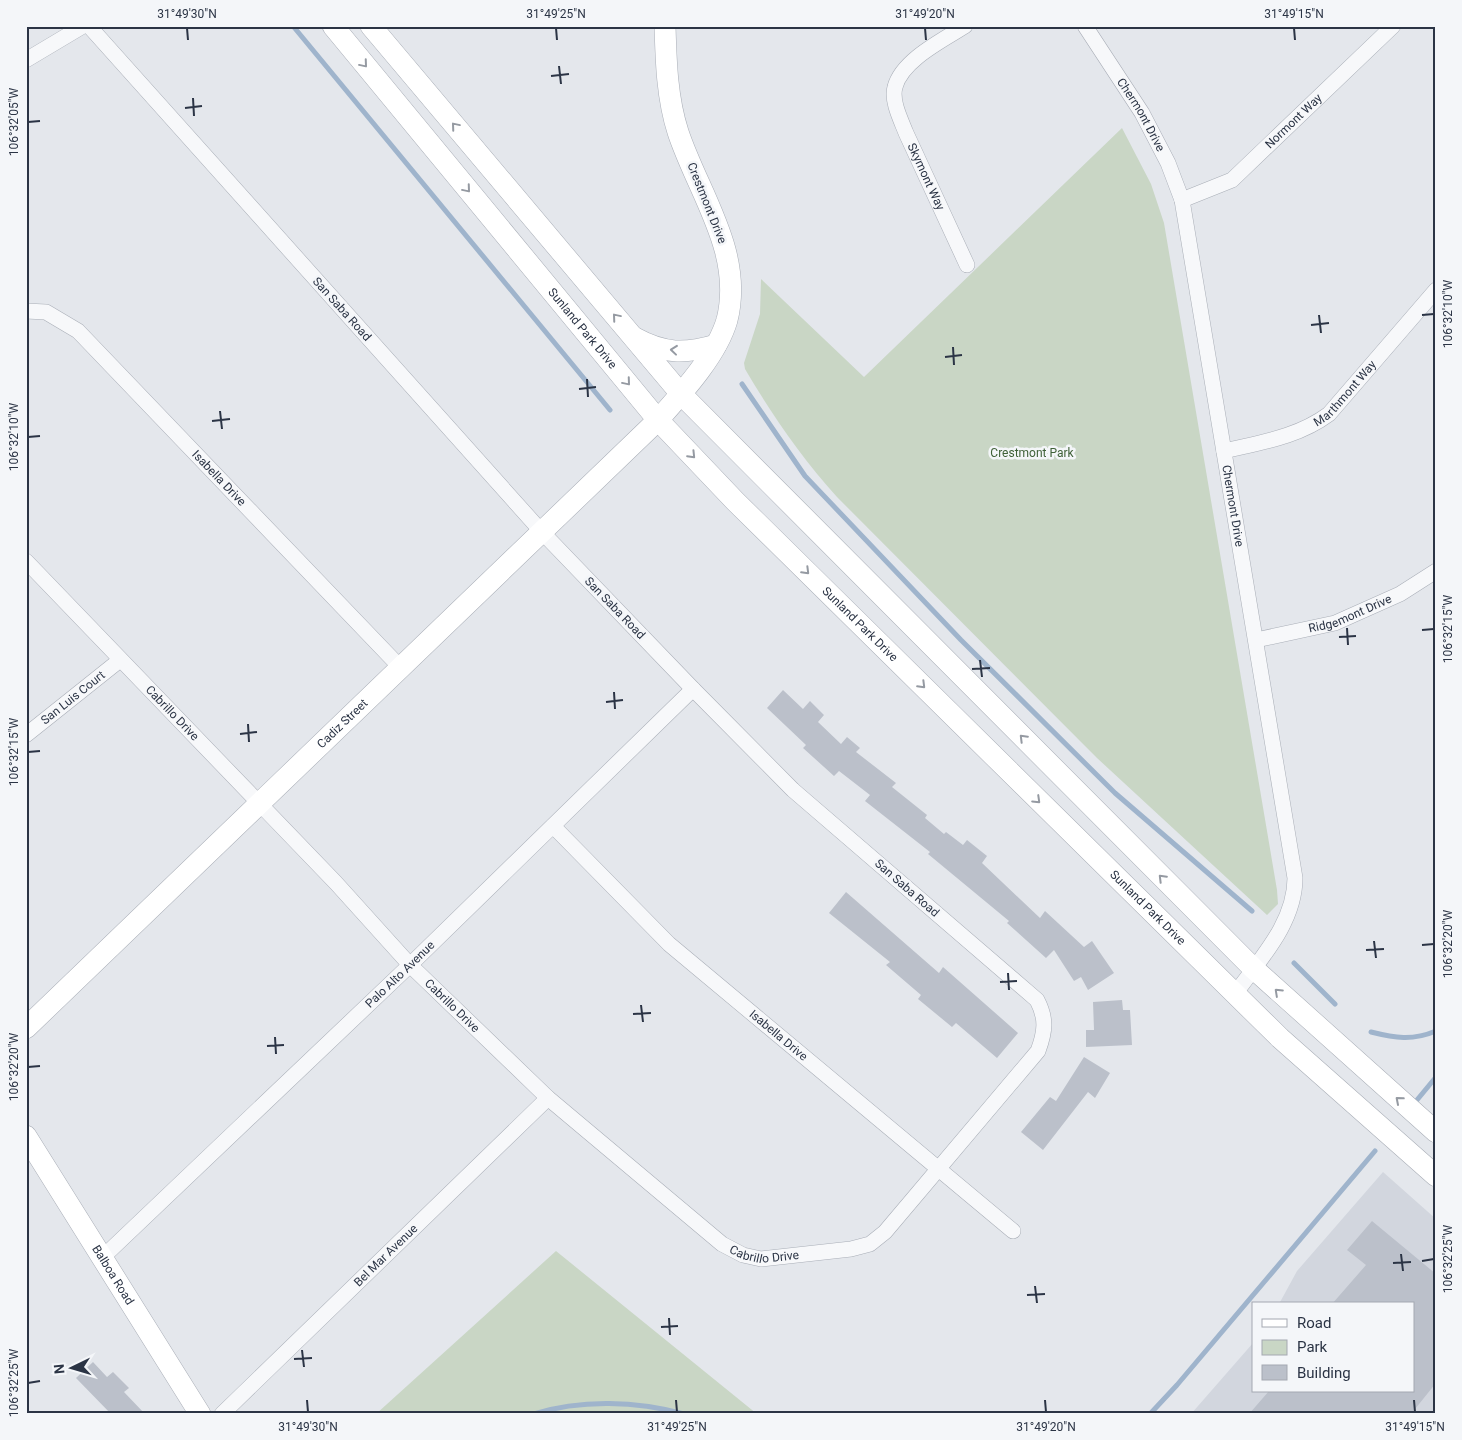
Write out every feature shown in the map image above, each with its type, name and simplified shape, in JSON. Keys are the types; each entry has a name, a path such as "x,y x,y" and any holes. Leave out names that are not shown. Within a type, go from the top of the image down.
{"main road":[{"name":"Sunland Park Drive","path":"332,26 658,420 749,515 1280,1038 1436,1176"},
{"path":"371,26 681,394 1254,969 1436,1132"},
{"name":"Crestmont Drive","path":"658,420 681,394 716,345 726,321 730,303 730,271 724,242 678,131 666,68 665,26"},
{"path":"633,337 654,348 692,352 716,345"},
{"name":"Cadiz Street","path":"26,1028 658,420"},
{"name":"Balboa Road","path":"26,1136 200,1414"}],"street":[{"path":"26,60 83,26"},
{"name":"San Saba Road","path":"90,26 541,531 693,689 793,790 1037,1000 1044,1013 1045,1031 1038,1051 939,1169"},
{"name":"Skymont Way","path":"965,26 911,61 895,88 897,111 967,265"},
{"name":"Chermont Drive","path":"1086,26 1142,113 1168,163 1182,200 1294,878 1295,894 1288,918 1235,994"},
{"name":"Normont Way","path":"1182,200 1232,180 1394,26"},
{"name":"Marthmont Way","path":"1224,451 1291,436 1313,426 1329,414 1436,290"},
{"name":"Isabella Drive","path":"26,311 46,312 78,331 400,667"},
{"name":"Cabrillo Drive","path":"26,561 260,803 410,965 548,1098 722,1244 743,1255 761,1259 852,1250 870,1244 885,1232 939,1169"},
{"name":"Ridgemont Drive","path":"1256,640 1335,622 1351,616 1400,594 1436,571"},
{"name":"San Luis Court","path":"26,736 120,660"},
{"name":"Palo Alto Avenue","path":"103,1257 410,965 693,689"},
{"name":"Isabella Drive","path":"553,826 669,944 1013,1232"},
{"name":"Bel Mar Avenue","path":"222,1414 548,1098"}],"shaded area":[{"path":"1383,1172 1436,1219 1436,1414 1191,1414 1252,1344 1252,1392 1414,1392 1414,1302 1280,1302 1297,1271"}],"green space":[{"name":"Crestmont Park","path":"1122,128 1151,184 1164,223 1277,890 1278,904 1267,915 1097,758 837,497 811,467 788,435 745,369 744,363 760,314 761,279 864,377"},
{"path":"556,1251 757,1414 376,1414"}],"building":[{"path":"783,690 803,709 810,701 824,715 818,722 841,744 847,737 860,748 856,752 896,783 892,787 927,815 925,818 944,834 946,832 963,845 967,840 987,856 982,863 1040,918 1045,911 1084,947 1092,941 1114,973 1088,990 1081,977 1074,981 1054,950 1046,958 1007,923 1009,921 928,854 930,852 865,801 870,795 839,771 834,776 803,748 806,745 767,708"},
{"path":"846,892 939,973 943,967 1018,1033 997,1058 956,1023 952,1027 918,999 921,995 886,965 890,962 829,913"},
{"path":"1122,1000 1123,1010 1130,1010 1132,1045 1086,1047 1086,1030 1094,1030 1093,1002"},
{"path":"1084,1057 1110,1073 1095,1098 1088,1092 1043,1150 1021,1132 1050,1097 1056,1101"},
{"path":"1372,1221 1436,1274 1436,1383 1411,1414 1249,1414 1268,1392 1414,1392 1414,1302 1334,1302 1366,1265 1347,1250"},
{"path":"93,1362 107,1377 113,1372 129,1388 124,1392 145,1414 111,1414 76,1378"}],"waterway":[{"path":"293,26 610,410"},
{"path":"742,384 805,476 961,640 1115,793 1252,911"},
{"path":"1294,963 1335,1004"},
{"path":"1371,1032 1388,1036 1411,1037 1436,1031"},
{"path":"1417,1100 1436,1077"},
{"path":"1150,1414 1177,1385 1375,1151"},
{"path":"534,1414 552,1409 590,1404 647,1406 684,1414"}]}
